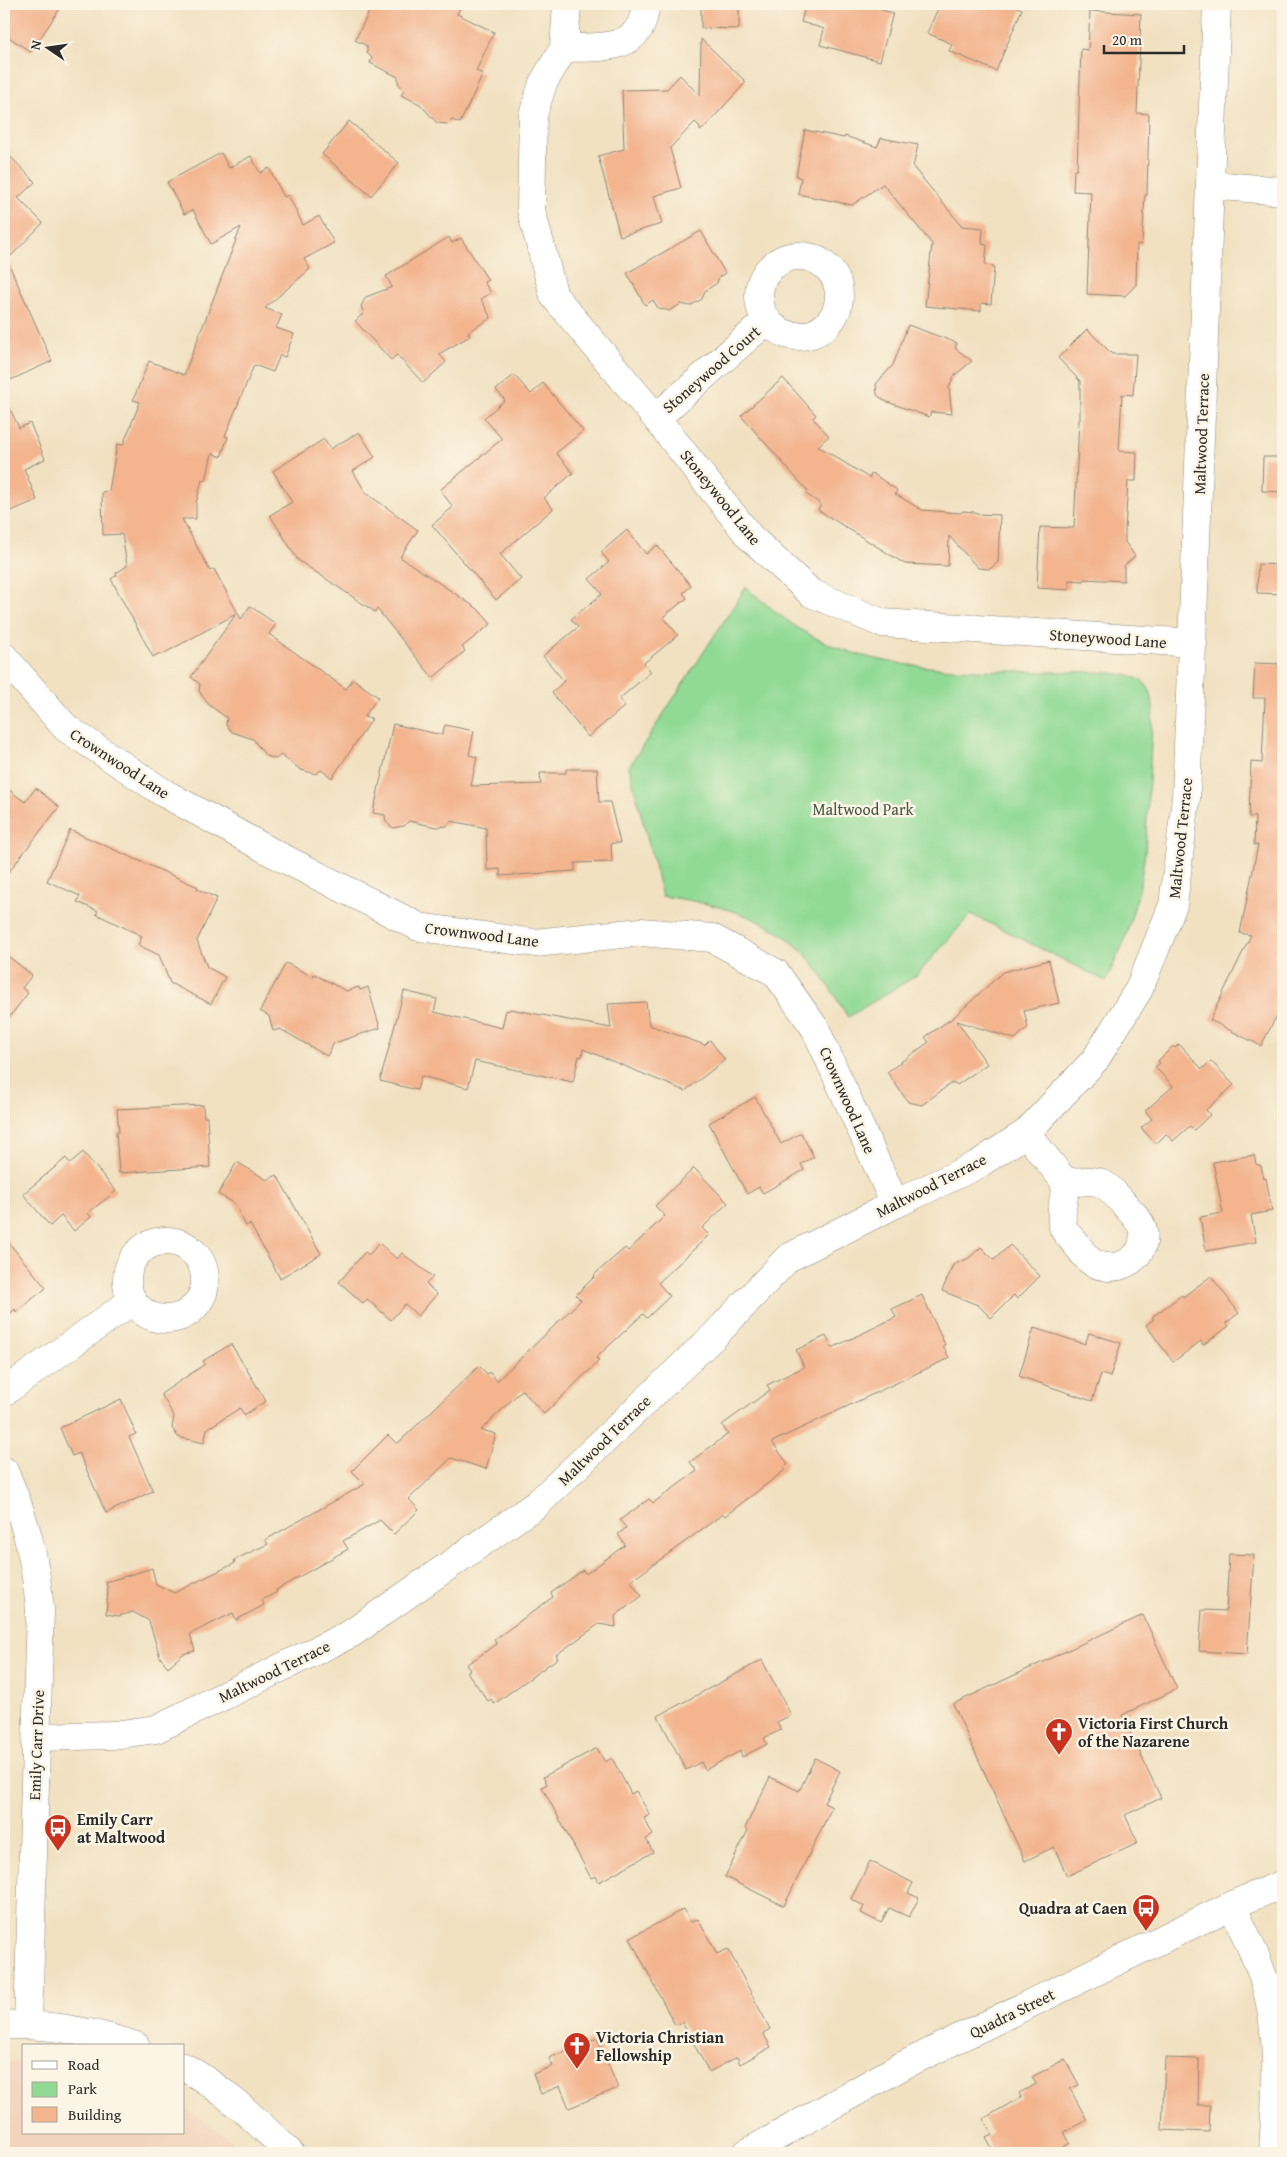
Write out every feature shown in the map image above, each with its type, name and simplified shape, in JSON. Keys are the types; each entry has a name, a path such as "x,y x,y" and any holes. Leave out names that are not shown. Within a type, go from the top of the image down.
{"street":[{"name":"Stoneywood Lane","path":"567,4 564,48 543,83 533,115 531,210 554,296 656,418 750,537 811,593 882,622 1193,643"},
{"path":"564,48 603,47 625,43 640,29 645,4"},
{"name":"Maltwood Terrace","path":"37,1737 114,1735 156,1729 352,1633 537,1504 716,1335 788,1258 977,1165 1026,1133 1095,1060 1139,989 1173,905 1186,798 1217,4"},
{"path":"1210,186 1283,191"},
{"name":"Stoneywood Court","path":"656,418 766,321"},
{"name":"Crownwood Lane","path":"4,657 66,728 164,793 275,854 419,927 535,944 641,932 712,938 776,974 815,1028 895,1204"},
{"path":"1026,1133 1066,1183"},
{"path":"4,1392 132,1301"},
{"name":"Emily Carr Drive","path":"4,1472 16,1497 27,1531 36,1567 40,1610 32,1846 16,2024"},
{"name":"Quadra Street","path":"747,2153 900,2067 1232,1905 1283,1884"},
{"path":"1232,1905 1264,1982 1271,2013 1275,2054 1273,2153"},
{"path":"16,2024 64,2028 112,2037 131,2044"},
{"path":"185,2068 207,2080 252,2117 290,2153"}],"shaded area":[{"path":"4,2062 22,2062 22,2134 185,2134 185,2108 224,2135 243,2153 4,2153"}],"green space":[{"name":"Maltwood Park","path":"746,587 773,610 803,631 830,645 859,655 889,662 951,669 1113,673 1139,679 1147,685 1152,698 1153,709 1145,852 1139,891 1124,942 1106,981 971,914 917,975 848,1017 828,984 811,961 774,929 757,920 719,907 662,896 629,767"}],"building":[{"path":"4,4 63,4 31,52 4,34"},
{"path":"373,4 462,4 457,14 494,32 476,71 483,74 460,123 452,120 448,124 437,123 420,104 401,95 404,90 398,83 398,77 370,63 372,58 367,53 367,46 355,40"},
{"path":"701,4 739,4 739,29 701,28"},
{"path":"806,4 883,4 881,10 893,13 880,61 820,45 824,29 801,22"},
{"path":"940,4 1010,4 1022,9 996,71 949,51 952,44 927,33"},
{"path":"1090,11 1141,14 1137,113 1149,114 1147,195 1145,195 1142,245 1137,244 1136,285 1125,296 1087,294 1091,192 1073,191 1074,170 1077,170 1081,49 1088,50"},
{"path":"701,39 746,82 703,129 700,131 700,127 695,122 670,148 681,188 654,196 662,224 620,236 598,156 624,149 622,90 667,89 680,75 700,96"},
{"path":"349,121 399,163 371,196 322,154"},
{"path":"805,130 844,138 845,136 877,147 881,138 918,145 913,167 962,226 983,228 982,244 987,245 985,265 994,266 991,304 981,303 981,311 925,306 932,244 883,184 852,205 798,194 801,178 796,176"},
{"path":"4,150 35,182 18,198 43,223 7,260 52,361 4,383"},
{"path":"221,153 229,168 251,156 260,173 269,168 284,197 288,195 303,225 319,216 334,243 304,259 310,269 265,308 282,315 276,328 294,334 285,357 280,355 273,372 254,365 225,436 228,437 221,457 212,453 206,481 202,480 196,503 196,519 182,519 210,571 214,569 241,619 250,606 276,624 269,634 346,689 353,679 378,697 364,717 372,719 332,778 321,770 316,774 301,770 281,755 276,759 266,756 253,739 232,732 226,725 227,718 209,705 199,691 200,684 191,677 236,614 161,655 160,653 153,657 111,579 117,575 116,573 127,566 122,534 103,535 102,492 109,491 117,444 123,445 140,402 133,400 149,361 184,375 241,227 211,244 193,210 184,214 167,182"},
{"path":"701,231 725,273 719,277 717,283 705,291 702,299 690,306 681,304 669,311 658,308 653,300 645,305 627,273"},
{"path":"449,237 452,243 461,238 488,280 484,282 491,293 481,299 491,318 468,332 470,336 439,354 446,362 423,383 397,355 391,360 355,321 364,313 361,306 366,297 392,287 386,276"},
{"path":"908,325 957,343 955,348 972,361 954,376 949,388 952,414 931,412 929,417 885,401 877,395 876,384 893,365"},
{"path":"1087,329 1112,354 1136,354 1133,395 1122,394 1119,451 1137,452 1136,481 1128,481 1125,530 1125,542 1135,556 1124,566 1124,581 1069,580 1069,590 1037,588 1040,527 1074,528 1080,420 1080,381 1058,358"},
{"path":"514,375 531,394 543,383 583,431 556,453 573,473 544,498 553,509 500,554 521,579 496,600 432,525 453,507 440,490 502,439 484,418 505,400 496,390"},
{"path":"783,378 816,415 813,418 829,436 818,446 869,478 872,473 897,490 895,494 922,510 960,513 963,511 976,514 1000,515 998,562 990,569 978,568 949,536 948,566 905,564 818,510 821,504 806,494 808,491 741,416"},
{"path":"4,396 19,428 30,423 45,459 24,469 37,500 4,514"},
{"path":"359,432 375,457 353,471 366,493 418,530 400,557 478,609 491,624 462,647 465,651 433,678 377,609 375,612 298,560 270,515 292,502 273,471 324,439 330,449"},
{"path":"1263,457 1283,457 1283,492 1262,491"},
{"path":"627,530 646,554 657,545 691,586 683,593 687,598 663,617 678,635 644,663 651,672 619,699 625,706 588,737 552,693 564,681 543,656 578,627 571,619 602,594 589,579 609,562 601,552"},
{"path":"1258,564 1283,565 1283,594 1257,593"},
{"path":"1255,663 1283,664 1283,1015 1276,1017 1261,1046 1210,1020 1251,935 1240,933 1258,845 1254,845 1255,817 1249,817 1251,762 1262,763 1265,698 1253,698"},
{"path":"393,724 442,735 445,725 474,731 469,755 477,757 471,786 541,784 540,773 566,773 566,769 597,769 599,802 610,802 620,843 611,843 612,862 575,863 575,871 500,876 500,869 487,870 486,828 451,821 447,826 436,827 409,821 404,826 393,828 386,822 385,815 373,813"},
{"path":"4,786 25,802 36,788 59,807 4,878"},
{"path":"70,830 198,887 197,889 217,898 197,941 207,967 225,977 211,1004 170,983 159,955 138,945 142,936 96,914 98,911 77,902 80,896 47,881"},
{"path":"4,953 32,975 22,988 28,993 4,1024"},
{"path":"1049,960 1059,1003 1024,1011 1028,1027 1015,1039 957,1021 987,1064 957,1085 955,1083 950,1084 922,1105 908,1102 887,1072 929,1042 925,1037 954,1017 1003,972"},
{"path":"286,963 313,977 314,974 346,991 359,987 360,990 368,987 380,1028 334,1043 327,1056 280,1029 273,1031 269,1016 260,1011"},
{"path":"404,991 437,999 434,1012 502,1028 506,1010 509,1011 510,1009 611,1028 608,1004 646,1002 649,1025 705,1045 710,1040 725,1060 685,1091 583,1049 582,1057 579,1056 573,1082 475,1061 468,1088 421,1076 417,1090 380,1081"},
{"path":"1179,1044 1202,1069 1211,1061 1234,1085 1206,1110 1210,1115 1194,1130 1190,1126 1173,1141 1166,1134 1156,1144 1141,1128 1152,1119 1145,1111 1173,1086 1155,1067 1160,1063 1158,1061 1173,1046 1175,1048"},
{"path":"755,1097 781,1144 801,1133 814,1157 801,1164 804,1170 763,1193 759,1187 747,1194 709,1123"},
{"path":"203,1105 204,1117 207,1117 210,1167 119,1173 116,1132 119,1132 117,1109"},
{"path":"83,1152 116,1191 88,1213 91,1217 74,1231 61,1216 50,1226 23,1194 66,1158 70,1163"},
{"path":"1254,1155 1256,1164 1261,1166 1264,1179 1266,1178 1272,1211 1251,1215 1256,1242 1206,1251 1200,1217 1223,1213 1213,1162"},
{"path":"237,1162 267,1180 277,1175 321,1254 280,1278 250,1224 246,1226 234,1203 218,1194"},
{"path":"694,1168 728,1203 702,1228 709,1235 658,1283 670,1296 647,1318 643,1314 596,1358 599,1361 544,1414 522,1390 481,1430 496,1434 486,1469 451,1458 409,1499 419,1510 394,1534 380,1520 343,1541 348,1549 276,1590 277,1592 262,1600 264,1605 236,1620 233,1613 190,1634 195,1651 183,1654 168,1667 160,1657 149,1621 133,1612 119,1616 106,1614 108,1592 106,1582 152,1568 156,1584 174,1593 235,1563 234,1560 268,1544 265,1540 365,1484 352,1471 388,1435 397,1444 479,1366 487,1374 489,1372 497,1381 581,1300 576,1295 594,1275 625,1248 628,1251 665,1216 655,1206"},
{"path":"4,1237 46,1288 16,1312 15,1309 4,1319"},
{"path":"379,1243 397,1259 402,1253 433,1277 426,1284 437,1294 418,1316 405,1304 391,1320 367,1299 363,1303 339,1282 365,1252 369,1255"},
{"path":"1010,1245 1040,1276 1017,1299 1014,1295 991,1318 978,1305 942,1291 953,1265 969,1258 981,1247 994,1260"},
{"path":"1211,1276 1239,1313 1226,1323 1229,1326 1203,1345 1201,1341 1173,1362 1146,1325 1154,1319 1152,1317"},
{"path":"922,1295 949,1358 772,1442 788,1464 784,1468 785,1470 725,1516 723,1514 631,1581 642,1596 615,1616 616,1627 599,1624 556,1655 558,1658 494,1704 491,1699 488,1701 467,1672 470,1670 466,1665 497,1644 494,1640 553,1597 551,1593 583,1570 586,1574 625,1545 618,1534 626,1528 620,1520 649,1499 653,1503 697,1471 690,1462 728,1434 722,1425 770,1390 767,1385 804,1367 796,1350 826,1336 832,1348 896,1317 892,1309"},
{"path":"1034,1328 1085,1344 1089,1333 1121,1343 1110,1377 1101,1374 1092,1401 1019,1376"},
{"path":"231,1344 266,1401 244,1415 240,1408 207,1429 204,1443 178,1437 172,1428 174,1416 161,1394 205,1364 203,1361"},
{"path":"121,1399 136,1434 129,1437 153,1491 106,1513 79,1453 72,1456 60,1428"},
{"path":"1229,1554 1254,1555 1247,1654 1199,1651 1202,1610 1226,1611"},
{"name":"Victoria First Church of the Nazarene","path":"1143,1615 1177,1689 1122,1715 1161,1798 1125,1815 1138,1843 1067,1876 1054,1847 1025,1861 953,1704"},
{"path":"762,1660 791,1715 777,1722 781,1730 764,1738 767,1744 742,1757 740,1751 705,1770 701,1762 686,1770 658,1716"},
{"path":"597,1748 605,1762 612,1758 631,1794 636,1791 650,1815 644,1818 653,1835 646,1839 653,1852 599,1882 596,1876 591,1878 542,1787 547,1784 543,1777"},
{"path":"815,1758 840,1771 824,1803 832,1807 784,1906 725,1877 748,1830 745,1828 770,1777 799,1791"},
{"path":"870,1861 913,1883 908,1893 919,1898 909,1917 889,1908 881,1923 861,1913 864,1906 851,1899"},
{"path":"684,1909 691,1922 698,1919 717,1954 728,1949 770,2029 763,2033 771,2047 740,2064 737,2057 709,2072 682,2022 675,2025 630,1938"},
{"name":"Victoria Christian Fellowship","path":"597,2038 618,2088 569,2108 560,2086 541,2094 533,2074 553,2066 549,2058"},
{"path":"1165,2058 1199,2059 1198,2105 1210,2105 1209,2132 1162,2130"},
{"path":"1065,2059 1079,2085 1070,2089 1087,2120 1064,2132 1070,2143 1053,2153 995,2153 986,2137 992,2134 983,2119 1021,2097 1019,2093 1036,2084 1032,2077"}],"place":[{"name":"Victoria First Church of the Nazarene","path":"1059,1756"},
{"name":"Emily Carr at Maltwood","path":"58,1852"},
{"name":"Quadra at Caen","path":"1146,1932"},
{"name":"Victoria Christian Fellowship","path":"577,2070"}]}
